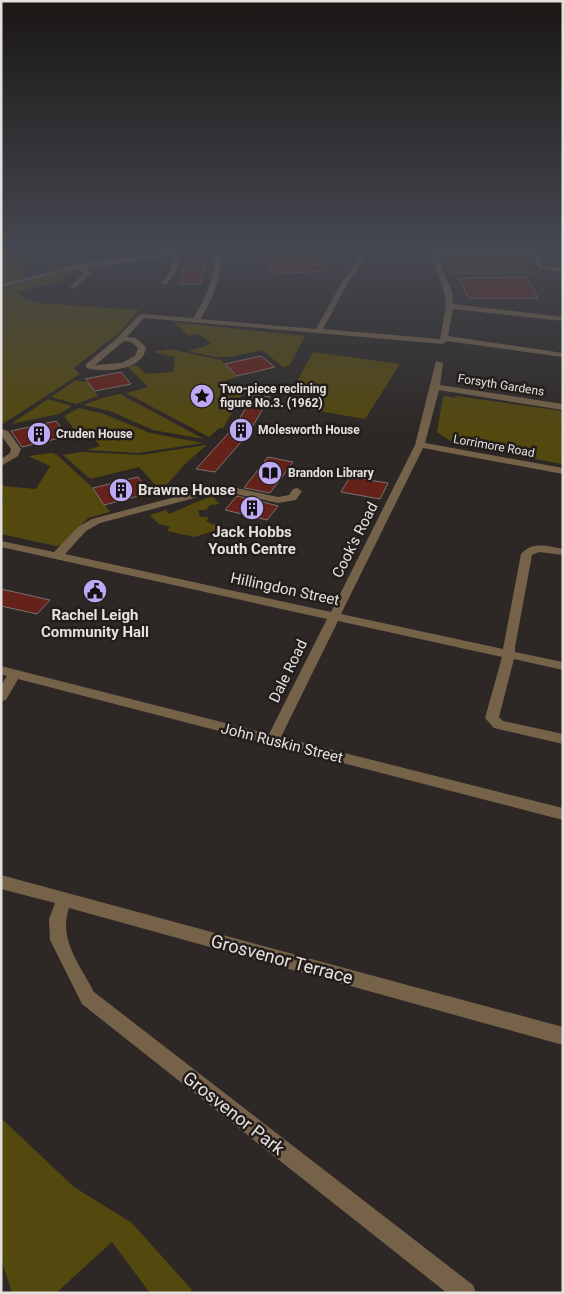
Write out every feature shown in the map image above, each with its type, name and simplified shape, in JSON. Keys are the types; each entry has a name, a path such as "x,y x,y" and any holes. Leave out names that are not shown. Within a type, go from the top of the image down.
{"street":[{"path":"195,320 202,310"},
{"path":"318,332 330,310"},
{"path":"444,340 449,310"},
{"path":"488,310 563,319"},
{"path":"122,338 133,340 142,347 141,354 136,360 104,368 89,366 122,338 143,316 318,332 444,340 563,355"},
{"name":"Cook's Road","path":"334,616 420,445 435,387 439,362"},
{"name":"Forsyth Gardens","path":"435,387 563,407"},
{"path":"1,432 5,433 16,449 15,454 1,463"},
{"name":"Lorrimore Road","path":"420,445 563,471"},
{"path":"56,557 82,529 96,521 113,516 218,489 278,500 292,498 297,491"},
{"name":"Hillingdon Street","path":"1,544 563,666"},
{"path":"563,552 535,548 528,552 509,654 492,718 499,724 563,739"},
{"name":"Dale Road","path":"272,741 334,616"},
{"path":"1,697 8,672"},
{"name":"John Ruskin Street","path":"8,672 563,814"},
{"name":"Grosvenor Terrace","path":"1,882 563,1036"},
{"name":"Grosvenor Park","path":"64,900 57,919 58,940 88,998 465,1293"}],"shaded area":[{"path":"1,310 139,310 120,332 74,368 80,374 1,425"},
{"path":"174,322 305,336 289,366 283,367 262,350 230,357 216,357 188,351 212,344 199,334 188,335"},
{"path":"169,349 221,360 238,377 221,382 235,395 243,394 223,428 219,428 209,437 126,393 148,387 128,367 137,365 146,374 173,372 175,357 153,352"},
{"path":"313,352 400,364 365,419 284,405"},
{"path":"76,380 89,383 98,396 76,404 51,397"},
{"path":"120,394 204,439 153,430 110,411 83,405"},
{"path":"443,397 563,411 563,464 456,445 437,432"},
{"path":"48,399 72,406 59,414 11,424"},
{"path":"79,408 104,414 150,433 203,443 138,453 87,450 100,446 88,431 78,434 64,416"},
{"path":"207,445 188,461 161,491 139,467 90,479 63,455 82,452 141,455"},
{"path":"52,453 57,455 93,488 110,512 88,518 61,545 56,546 1,534 1,504 3,504 1,480 4,486 36,489 50,466 28,456"},
{"path":"213,496 219,504 210,505 206,510 198,510 200,517 209,517 206,521 211,524 220,525 220,529 195,537 167,531 170,527 159,524 150,515 166,510 169,514"},
{"path":"1,1118 74,1187 132,1223 192,1290 189,1293 150,1293 112,1242 56,1293 12,1293 1,1259"}],"building":[{"path":"261,356 275,367 237,376 225,364"},
{"path":"121,372 131,384 95,391 85,379"},
{"name":"Molesworth House","path":"253,395 270,397 248,434 215,472 196,469 236,425"},
{"name":"Cruden House","path":"56,421 68,436 22,447 11,431"},
{"name":"Brandon Library","path":"268,457 293,462 270,493 244,488"},
{"name":"Brawne House","path":"138,477 150,493 104,505 93,488"},
{"path":"350,477 388,483 380,499 341,492"},
{"name":"Jack Hobbs Youth Centre","path":"237,496 278,506 267,520 225,510"},
{"path":"1,589 50,600 37,614 1,606"}],"place":[{"name":"Two-piece reclining figure No.3. (1962)","path":"202,396"},
{"name":"Molesworth House","path":"241,430"},
{"name":"Cruden House","path":"39,434"},
{"name":"Brandon Library","path":"270,473"},
{"name":"Brawne House","path":"121,490"},
{"name":"Jack Hobbs Youth Centre","path":"252,508"},
{"name":"Rachel Leigh Community Hall","path":"95,591"}]}
